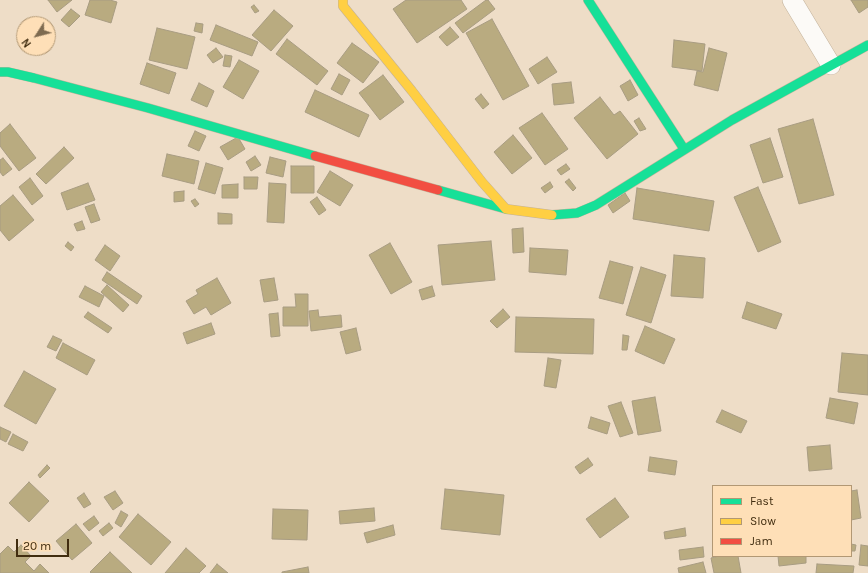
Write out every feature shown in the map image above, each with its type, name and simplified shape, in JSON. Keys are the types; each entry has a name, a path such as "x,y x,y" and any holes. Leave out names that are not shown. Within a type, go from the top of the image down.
{"street":[{"path":"588,0 684,150"},
{"path":"792,0 832,65"},
{"path":"340,2 412,91 482,182 506,209"},
{"path":"0,72 8,72 34,78 140,106 506,209 556,216 577,213 596,205 732,120 868,45"}],"building":[{"path":"48,0 72,0 57,12"},
{"path":"90,0 110,0 117,2 111,23 85,15"},
{"path":"406,0 461,0 467,9 417,43 393,9"},
{"path":"488,0 495,9 463,33 455,23"},
{"path":"851,0 868,0 868,7 859,13"},
{"path":"254,5 259,11 255,13 251,7"},
{"path":"71,9 80,16 69,27 61,20"},
{"path":"274,10 293,26 271,51 252,35"},
{"path":"492,19 529,86 503,100 466,33"},
{"path":"196,23 203,24 202,33 194,31"},
{"path":"216,25 258,42 252,56 210,40"},
{"path":"450,27 459,37 447,46 439,37"},
{"path":"157,28 195,37 187,69 149,60"},
{"path":"287,39 328,71 317,85 276,54"},
{"path":"674,40 705,44 702,71 672,67"},
{"path":"352,43 379,62 363,83 337,63"},
{"path":"216,48 223,57 213,63 207,55"},
{"path":"709,48 727,53 718,91 694,85 697,71 703,72"},
{"path":"225,55 232,56 230,67 223,66"},
{"path":"547,57 557,72 538,84 529,69"},
{"path":"239,60 259,71 243,99 223,87"},
{"path":"147,63 176,73 169,94 140,84"},
{"path":"339,74 350,80 342,95 331,89"},
{"path":"383,75 404,102 380,120 359,93"},
{"path":"630,80 638,95 628,101 620,86"},
{"path":"571,82 574,103 554,105 552,84"},
{"path":"199,83 214,91 207,107 191,100"},
{"path":"315,90 369,115 359,137 305,112"},
{"path":"481,94 489,104 483,109 475,99"},
{"path":"600,97 614,115 620,111 638,134 607,159 574,118"},
{"path":"542,113 568,149 545,165 519,128"},
{"path":"639,118 646,129 640,131 634,121"},
{"path":"813,119 834,195 799,204 778,129"},
{"path":"10,124 36,158 19,171 0,146 0,133"},
{"path":"195,131 206,136 199,151 188,146"},
{"path":"513,135 532,158 512,174 494,152"},
{"path":"238,137 245,149 228,160 220,147"},
{"path":"770,138 783,177 763,183 750,145"},
{"path":"64,147 74,158 46,184 36,174"},
{"path":"167,154 199,161 194,184 162,176"},
{"path":"255,156 261,165 251,171 246,162"},
{"path":"270,157 286,161 283,177 266,173"},
{"path":"3,158 12,169 3,176 0,172 0,160"},
{"path":"206,163 223,168 215,194 198,189"},
{"path":"566,164 570,169 561,175 557,170"},
{"path":"291,166 314,166 314,193 291,193"},
{"path":"330,171 353,185 340,206 317,192"},
{"path":"244,177 258,177 257,189 244,189"},
{"path":"30,178 43,196 32,205 19,187"},
{"path":"569,179 576,188 573,191 565,182"},
{"path":"550,182 553,187 545,193 541,188"},
{"path":"88,183 95,200 67,210 61,193"},
{"path":"269,183 286,184 284,223 267,222"},
{"path":"238,184 238,198 222,198 222,185"},
{"path":"758,187 781,242 758,252 734,197"},
{"path":"637,188 714,201 709,231 633,219"},
{"path":"184,191 184,201 174,202 174,192"},
{"path":"625,193 630,201 613,213 608,205"},
{"path":"13,195 34,220 9,241 0,230 0,206"},
{"path":"317,197 326,210 319,215 310,202"},
{"path":"195,199 199,204 195,207 191,201"},
{"path":"94,204 100,220 91,223 85,207"},
{"path":"218,213 232,214 232,224 218,224"},
{"path":"82,221 85,229 77,231 74,224"},
{"path":"523,228 524,252 513,253 512,229"},
{"path":"491,241 495,280 442,285 438,245"},
{"path":"68,242 74,247 71,251 65,246"},
{"path":"390,243 412,282 391,294 369,255"},
{"path":"105,245 120,256 110,271 95,260"},
{"path":"530,248 568,250 566,275 529,272"},
{"path":"674,255 705,258 703,298 671,296"},
{"path":"610,261 633,267 623,304 599,298"},
{"path":"641,267 666,275 651,323 626,315"},
{"path":"107,272 142,296 137,304 102,280"},
{"path":"217,278 231,303 211,315 206,307 194,314 186,301 198,294 196,290"},
{"path":"274,278 278,300 264,302 260,280"},
{"path":"107,285 129,305 123,312 101,292"},
{"path":"85,286 104,296 99,307 79,297"},
{"path":"432,286 435,296 422,300 419,290"},
{"path":"295,294 308,294 308,326 283,326 283,307 296,307"},
{"path":"747,302 782,314 776,329 742,318"},
{"path":"503,309 510,317 497,328 490,321"},
{"path":"318,310 319,317 341,315 342,327 311,331 309,311"},
{"path":"88,312 112,328 108,333 84,317"},
{"path":"278,313 280,336 271,337 269,314"},
{"path":"516,317 594,319 593,354 515,352"},
{"path":"211,323 215,334 187,344 183,333"},
{"path":"645,326 675,339 664,364 635,351"},
{"path":"356,328 361,350 346,354 340,332"},
{"path":"623,335 629,336 627,350 622,350"},
{"path":"53,336 62,340 56,351 47,347"},
{"path":"63,343 95,360 87,375 56,358"},
{"path":"842,353 868,355 868,395 838,392"},
{"path":"548,358 561,360 556,388 544,386"},
{"path":"24,371 56,389 36,424 4,406"},
{"path":"655,397 661,431 638,435 632,401"},
{"path":"830,398 858,403 854,424 826,418"},
{"path":"621,402 633,433 620,437 608,406"},
{"path":"722,410 747,421 741,433 716,422"},
{"path":"591,417 610,423 607,434 588,428"},
{"path":"0,427 11,432 6,442 0,439"},
{"path":"13,434 28,442 23,451 8,444"},
{"path":"830,445 832,469 809,471 807,447"},
{"path":"650,457 677,461 675,475 648,471"},
{"path":"588,458 593,465 580,474 575,467"},
{"path":"47,465 50,468 40,478 38,475"},
{"path":"29,482 49,501 29,522 9,503"},
{"path":"445,489 504,495 500,535 441,529"},
{"path":"857,490 861,518 852,520 852,491"},
{"path":"115,491 123,503 113,510 104,497"},
{"path":"84,493 91,504 84,508 77,498"},
{"path":"615,498 629,517 600,538 586,519"},
{"path":"374,508 375,521 340,524 339,511"},
{"path":"273,509 308,510 307,540 272,539"},
{"path":"121,511 128,515 121,527 115,523"},
{"path":"138,514 171,542 151,565 119,537"},
{"path":"94,516 99,523 89,531 83,524"},
{"path":"109,523 113,528 103,536 99,531"},
{"path":"76,524 92,543 72,560 56,541"},
{"path":"393,525 395,535 367,543 364,533"},
{"path":"685,528 686,536 665,539 664,532"},
{"path":"852,544 856,545 855,551 852,551"},
{"path":"21,545 31,556 25,562 34,571 40,564 49,573 0,573 0,554 8,546 14,552"},
{"path":"861,545 868,546 868,566 859,565"},
{"path":"703,547 704,557 680,560 679,550"},
{"path":"186,548 206,566 199,573 165,573"},
{"path":"110,552 132,573 91,573 90,572"},
{"path":"738,557 741,573 714,573 711,558"},
{"path":"778,557 806,557 806,563 779,566"},
{"path":"703,562 706,573 679,573 678,568"},
{"path":"217,564 228,573 210,573"},
{"path":"817,564 854,566 853,573 816,573"},
{"path":"308,567 309,573 282,573 282,572"}],"traffic: fast":[{"path":"588,0 684,149"},
{"path":"552,215 577,213 596,205 732,120 868,45"},
{"path":"0,72 8,72 34,78 148,108 315,156"},
{"path":"438,190 506,209"}],"traffic: slow":[{"path":"343,0 343,6 412,91 482,182 506,209 552,215"}],"traffic: jam":[{"path":"315,156 438,190"}]}
